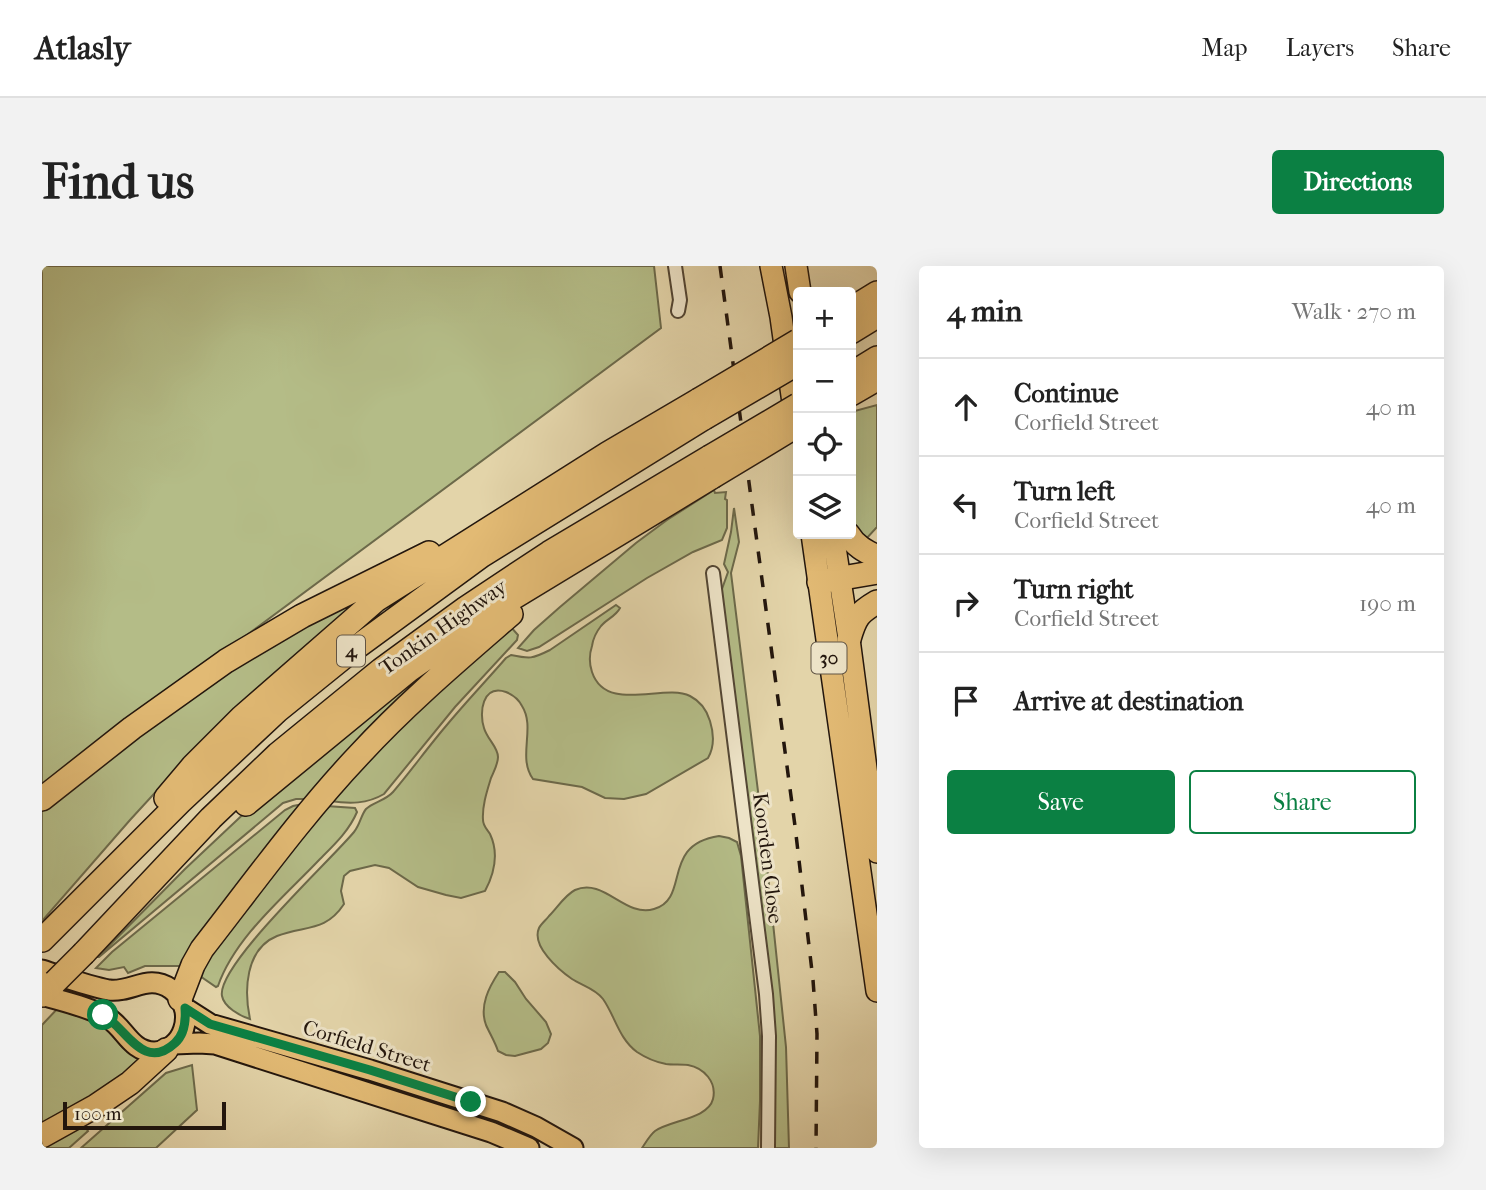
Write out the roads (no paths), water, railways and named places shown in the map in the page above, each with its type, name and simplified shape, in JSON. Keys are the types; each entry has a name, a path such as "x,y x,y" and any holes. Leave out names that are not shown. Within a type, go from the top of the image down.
{"highway":[{"path":"771,266 795,413"},
{"path":"796,266 799,287"},
{"path":"856,306 877,293"},
{"path":"856,329 877,316"},
{"path":"62,921 193,766 242,717 376,600 607,454 702,409 793,345"},
{"path":"856,371 877,358"},
{"name":"Tonkin Highway","path":"42,940 180,802 267,720 350,652 481,555 702,409 793,365"},
{"path":"856,391 877,379"},
{"name":"Tonkin Highway","path":"42,995 211,818 278,754 381,670 466,608 549,553 711,467 793,409"},
{"path":"183,1003 193,965 202,949 357,756 417,696 513,612 621,531 711,467 793,427"},
{"path":"42,799 132,728 237,654 302,616 407,562 502,520"},
{"path":"132,902 299,759 409,670 503,604 621,531"},
{"name":"30","path":"813,539 849,639 877,852"},
{"name":"30","path":"833,539 830,588 877,991"},
{"path":"850,539 862,550 877,557"},
{"path":"830,588 877,572"},
{"path":"830,588 877,587"},
{"path":"849,639 859,614 877,602"},
{"path":"42,1136 96,1106 130,1083 170,1047"}],"main road":[{"name":"Corfield Street","path":"42,970 106,989 116,990 146,983 166,986 210,1024 370,1070 502,1112 573,1148"},
{"name":"Corfield Street","path":"42,995 109,1018 141,1050 157,1052 170,1047 215,1044 491,1132 529,1148"},
{"path":"170,1047 180,1037 184,1028 186,1018 183,1003"}],"street":[{"path":"675,266 680,300 678,310"},
{"name":"Koorden Close","path":"713,573 766,994 769,1036 768,1148"}],"railway":[{"path":"720,266 813,980 817,1034 816,1148"}]}
